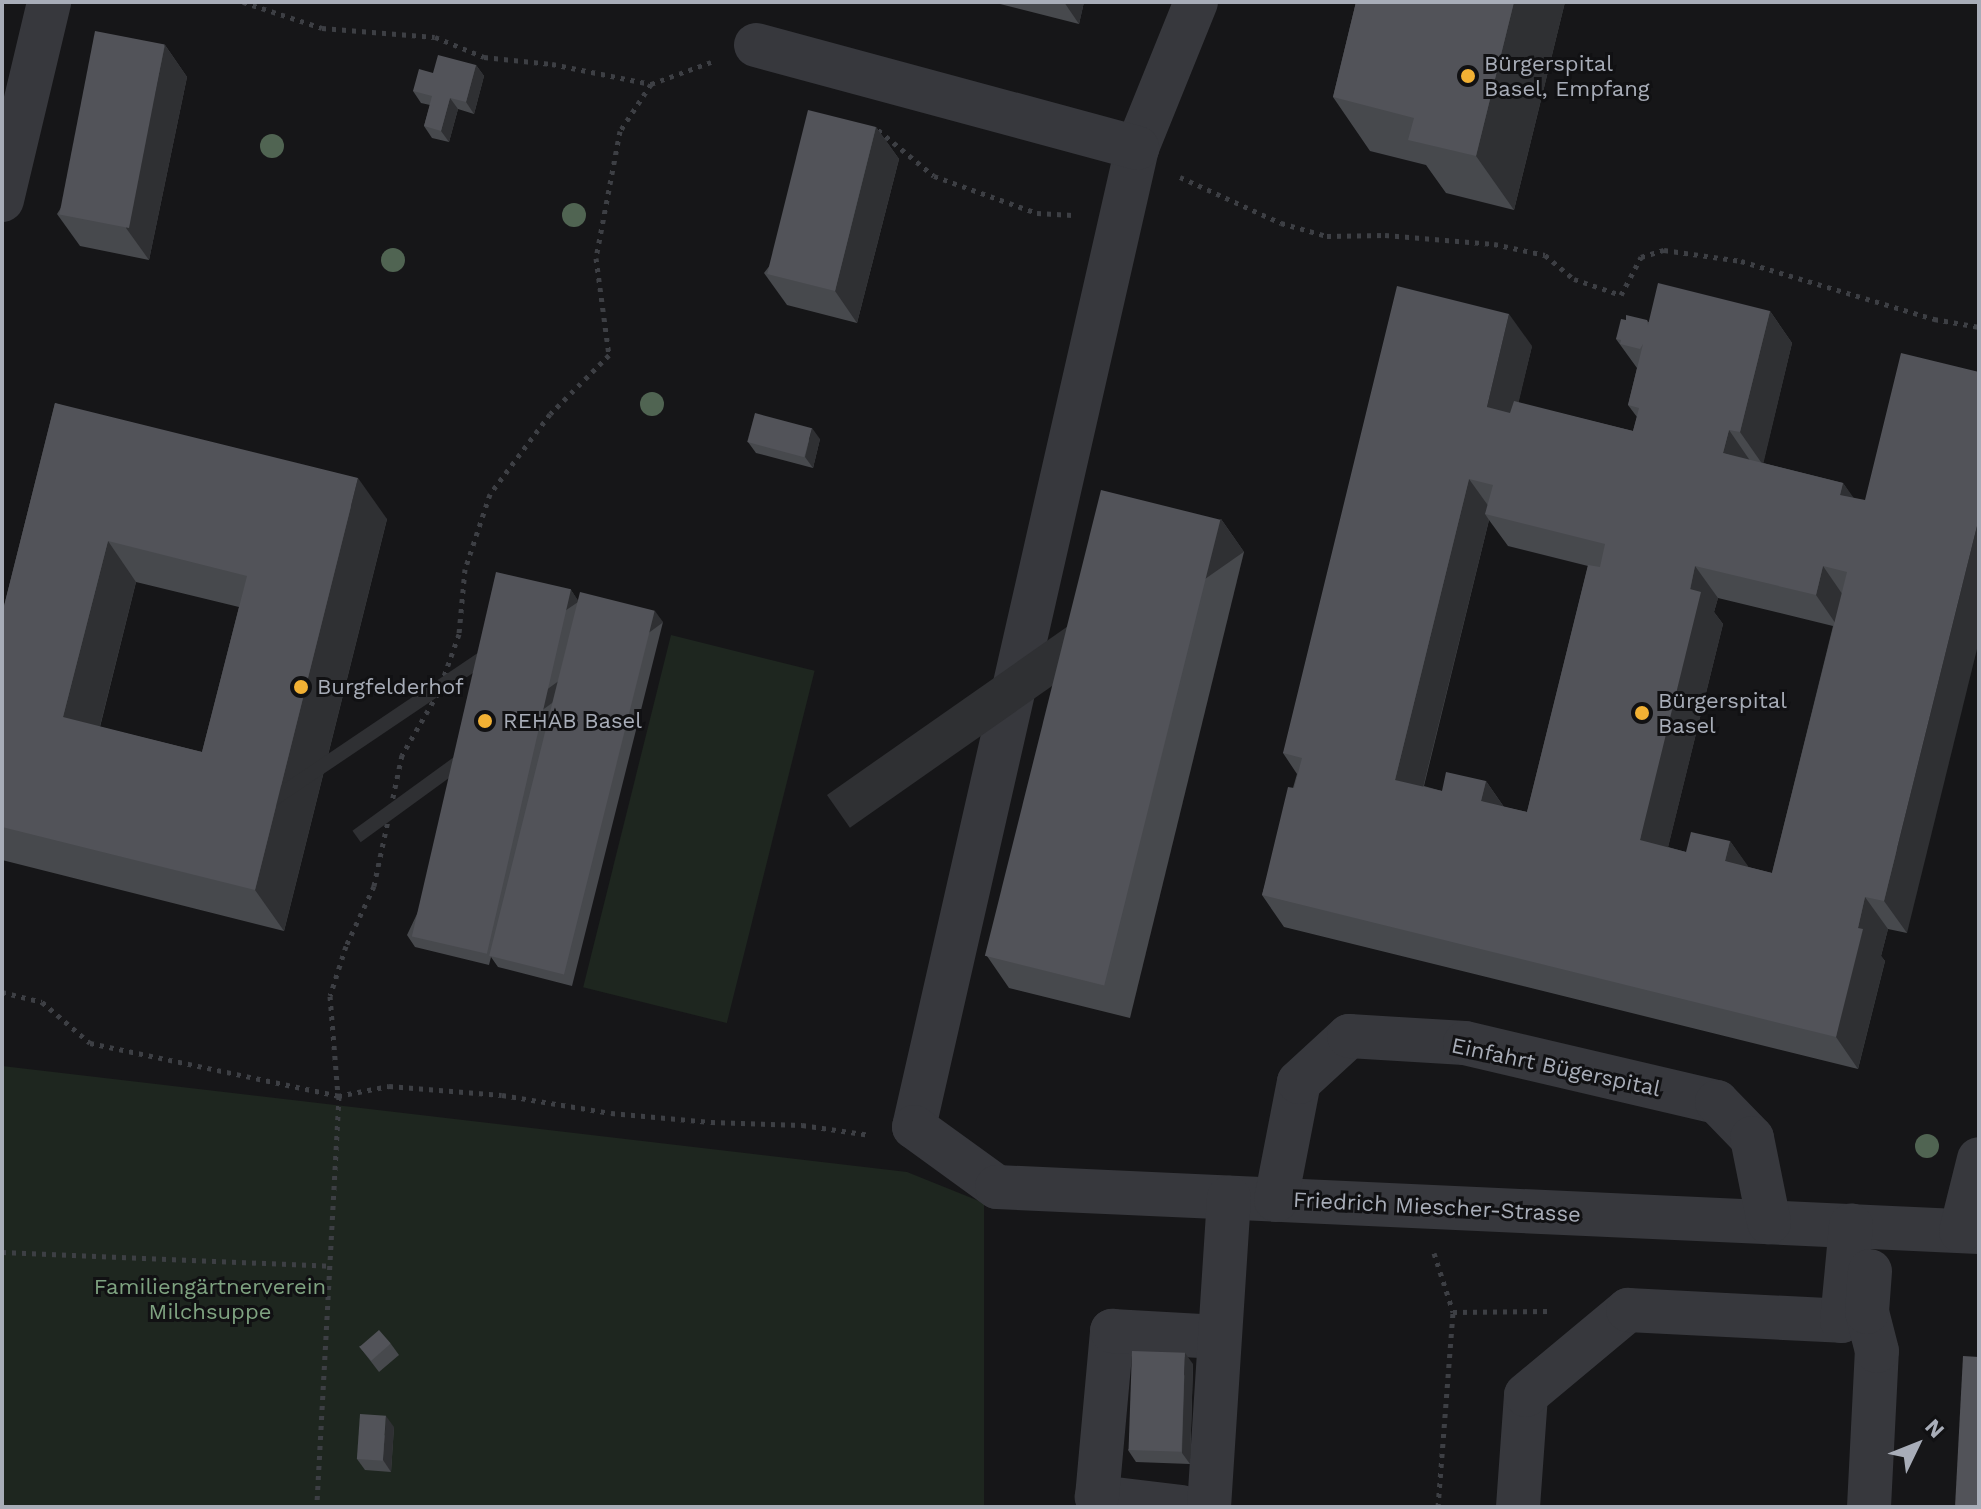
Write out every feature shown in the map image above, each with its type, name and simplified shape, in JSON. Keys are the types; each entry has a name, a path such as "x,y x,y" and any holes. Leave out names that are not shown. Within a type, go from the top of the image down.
{"street":[{"path":"2,200 49,2"},
{"path":"914,1127 1136,154 1196,2"},
{"path":"756,45 1136,154"},
{"name":"Einfahrt Bügerspital","path":"1276,1200 1299,1082 1349,1036 1465,1043 1717,1102 1752,1138 1769,1222"},
{"name":"Friedrich Miescher-Strasse","path":"914,1127 997,1187 1970,1231"},
{"path":"1970,1231 1979,1159"},
{"path":"1209,1507 1229,1198"},
{"path":"1518,1507 1526,1395 1628,1310 1842,1321 1862,1226"},
{"path":"1862,1226 1867,1312 1877,1351 1869,1507"},
{"path":"1182,1507 1097,1497 1112,1331 1219,1337"}],"path":[{"path":"243,2 322,28 435,37 484,57 552,64 651,84 756,45"},
{"path":"317,1507 338,1096 330,996 346,946 374,886 402,755 438,693 459,634 465,569 490,494 550,414 609,355 596,258 620,131 651,84"},
{"path":"870,126 934,176 1037,213 1076,215 1119,228"},
{"path":"1136,154 1281,223 1316,233 1494,244 1545,255 1574,279 1621,295 1641,257 1664,250 1741,261 1934,319 1979,327"},
{"path":"2,992 42,1002 90,1043 338,1096 389,1086 502,1095 611,1113 711,1122 802,1125 874,1135 914,1127"},
{"path":"2,1252 330,1266"}],"green space":[{"path":"671,635 815,671 727,1023 583,987"},
{"name":"Familiengärtnerverein Milchsuppe","path":"2,1066 907,1172 984,1203 984,1507 2,1507"}],"building":[{"path":"1356,2 1514,2 1476,156 1408,140 1414,118 1333,97"},
{"path":"95,31 165,45 129,228 59,215"},
{"path":"438,55 476,65 466,102 450,98 441,131 424,126 432,96 413,91 419,69 433,73"},
{"path":"808,110 876,127 835,291 767,274"},
{"name":"Bürgerspital Basel","path":"1658,283 1770,311 1740,432 1729,430 1723,453 1843,483 1840,495 1865,500 1901,353 1979,372 1979,518 1884,901 1865,897 1858,928 1863,929 1836,1037 1262,895 1288,787 1294,788 1302,758 1283,753 1397,286 1509,314 1487,407 1510,413 1514,401 1633,431 1639,408 1628,405 1643,344 1640,349 1620,344 1621,340 1616,339 1621,319 1626,320 1626,315 1647,320 1648,325","holes":["1469,479 1493,485 1485,514 1605,544 1600,567 1588,565 1527,812 1481,801 1486,781 1446,772 1442,791 1395,780","1695,566 1816,595 1823,566 1847,572 1772,873 1725,861 1730,841 1691,832 1686,852 1640,840 1701,592 1690,589"]},
{"name":"Burgfelderhof","path":"55,403 358,478 255,890 2,827 2,614","holes":["108,541 247,576 202,752 63,717"]},
{"path":"755,413 812,428 804,457 747,442"},
{"path":"1101,490 1220,520 1104,985 985,956"},
{"path":"496,572 571,589 487,954 412,936"},
{"path":"580,592 655,611 564,974 489,956"},
{"path":"379,1330 391,1344 371,1361 359,1347"},
{"path":"1132,1351 1185,1353 1182,1452 1129,1450"},
{"path":"1963,1356 1979,1357 1979,1507 1955,1507"},
{"path":"360,1414 386,1416 383,1461 357,1459"}],"place":[{"name":"Bürgerspital Basel, Empfang","path":"1468,76"},
{"name":"Burgfelderhof","path":"301,687"},
{"name":"Bürgerspital Basel","path":"1642,713"},
{"name":"REHAB Basel","path":"485,721"}]}
